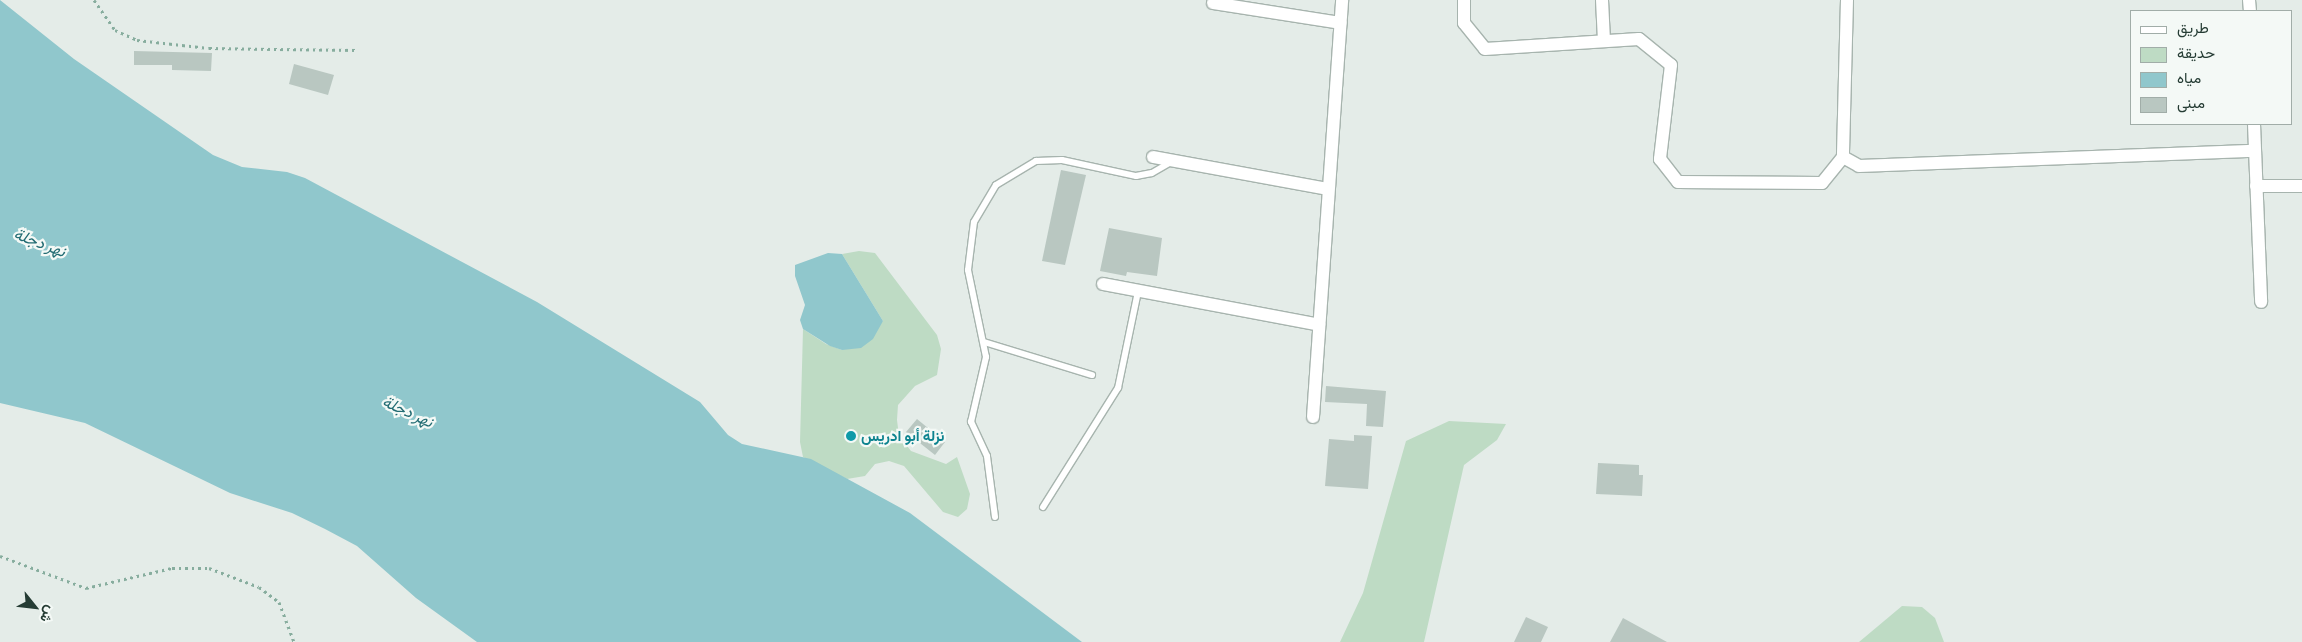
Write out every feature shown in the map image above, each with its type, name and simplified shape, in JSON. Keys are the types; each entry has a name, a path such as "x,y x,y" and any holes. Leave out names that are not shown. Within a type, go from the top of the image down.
{"street":[{"path":"1312,417 1342,0"},
{"path":"1464,0 1464,22 1485,49 1639,39 1671,65 1660,159 1678,182 1822,183 1843,157 1847,0"},
{"path":"1602,0 1604,41"},
{"path":"1213,3 1340,23"},
{"path":"2254,125 2261,302"},
{"path":"1843,157 1859,166 2255,151"},
{"path":"1153,157 1328,189"},
{"path":"2256,186 2302,186"},
{"path":"1103,284 1319,325"}],"lane":[{"path":"994,517 987,456 978,443 971,422 983,374 984,342 968,270 974,222 996,185 1036,161 1062,160 1136,176 1152,173 1174,161"},
{"path":"1043,507 1118,388 1138,291"},
{"path":"984,342 1092,375"}],"path":[{"path":"94,0 115,30 137,40 209,48 357,50"},
{"path":"0,556 86,588 172,568 209,568 259,586 279,602 294,642"}],"green space":[{"path":"859,251 875,253 937,335 941,349 937,375 915,386 898,405 897,420 899,436 911,451 946,464 957,457 970,494 967,509 958,517 943,512 904,466 889,461 875,464 865,476 847,479 803,457 800,442 803,329 826,344 842,350 883,321 842,254"},
{"path":"1449,421 1506,424 1497,440 1464,465 1424,642 1340,642 1363,593 1406,441"},
{"path":"1902,606 1922,607 1935,618 1944,642 1859,642"}],"water":[{"name":"نهر دجلة","path":"0,0 74,59 213,155 242,167 287,172 305,178 537,302 700,402 728,435 742,444 811,459 910,513 1082,642 477,642 416,598 357,546 325,529 292,513 230,493 85,423 0,403"},
{"path":"828,253 842,254 883,321 873,339 861,348 842,350 830,346 803,329 800,320 805,305 795,276 795,265"}],"building":[{"path":"134,51 212,53 211,71 172,70 172,65 134,65"},
{"path":"294,64 334,75 328,95 289,84"},
{"path":"1061,170 1086,175 1065,265 1042,261"},
{"path":"1109,228 1162,238 1157,276 1127,272 1126,276 1100,271"},
{"path":"1326,386 1386,391 1383,427 1366,426 1367,404 1325,402"},
{"path":"917,419 945,442 935,455 906,432"},
{"path":"1354,435 1372,436 1368,489 1325,486 1329,439 1354,441"},
{"path":"1598,463 1639,465 1639,475 1643,475 1642,496 1596,494"},
{"path":"1526,617 1548,627 1541,642 1514,642"},
{"path":"1623,618 1667,642 1610,642"}],"place":[{"name":"نزلة أبو ادريس","path":"851,436"}]}
